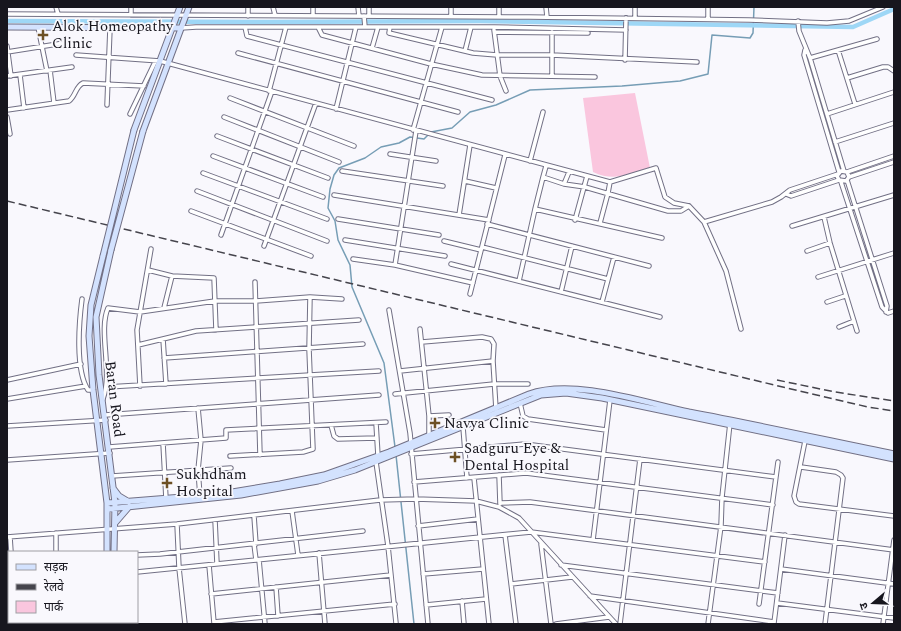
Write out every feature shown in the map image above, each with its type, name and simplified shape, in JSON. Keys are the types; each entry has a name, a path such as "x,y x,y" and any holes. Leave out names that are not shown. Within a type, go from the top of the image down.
{"street":[{"path":"56,7 58,14"},
{"path":"131,7 131,14"},
{"path":"130,114 157,61 180,7"},
{"path":"168,63 189,7"},
{"path":"248,7 248,16"},
{"path":"273,7 275,15"},
{"path":"313,7 313,15"},
{"path":"358,7 358,16"},
{"path":"364,27 369,7"},
{"path":"451,7 451,16"},
{"path":"499,7 499,16"},
{"path":"546,7 548,17"},
{"path":"635,7 635,18"},
{"path":"708,7 708,19"},
{"path":"7,14 131,14 186,16 499,16 626,20 635,18 756,20 798,23 827,23 842,22 883,7"},
{"path":"625,60 626,20"},
{"path":"798,23 805,50 810,58 873,258 887,306 886,312"},
{"path":"7,27 110,28 442,26 626,29"},
{"path":"395,266 415,132 421,102 442,26"},
{"path":"38,27 54,103"},
{"path":"245,27 247,36 492,100"},
{"path":"221,235 265,112 286,27"},
{"path":"318,27 322,35 431,64 482,75 595,77"},
{"path":"336,109 356,27"},
{"path":"372,48 378,27"},
{"path":"390,27 388,33 465,51 497,55 552,55 625,60 697,62"},
{"path":"465,51 471,27"},
{"path":"494,27 500,76 506,91"},
{"path":"107,106 110,28"},
{"path":"495,32 588,33"},
{"path":"552,32 552,76"},
{"path":"810,58 877,39"},
{"path":"7,52 64,43"},
{"path":"7,46 9,76 72,67"},
{"path":"805,50 804,55 840,181 882,307 886,312"},
{"path":"838,50 855,104"},
{"path":"238,53 458,112"},
{"path":"76,55 168,63 316,103 415,132 426,133 610,182 656,168 665,197 674,203 689,206 704,222 726,271 741,328"},
{"name":"Baran Road","path":"107,551 108,506 93,390 89,319 91,305 134,130 157,61"},
{"name":"Baran Road","path":"114,551 115,506 97,346 96,317 111,250 143,131 168,63"},
{"path":"847,78 883,67 892,68 894,71"},
{"path":"20,75 24,108"},
{"path":"7,110 72,99 78,87 82,83 144,86"},
{"path":"822,115 894,92"},
{"path":"230,98 354,146"},
{"path":"264,246 316,103"},
{"path":"530,161 543,112"},
{"path":"7,117 10,134"},
{"path":"224,117 339,162"},
{"path":"830,144 894,123"},
{"path":"217,136 328,178"},
{"path":"459,215 470,145"},
{"path":"390,154 436,161"},
{"path":"470,294 505,154"},
{"path":"213,156 323,197"},
{"path":"704,222 766,204 786,194 790,190 838,173 894,156"},
{"path":"786,194 791,196 848,179 894,162"},
{"path":"519,281 546,166"},
{"path":"342,171 443,186"},
{"path":"564,184 569,172"},
{"path":"203,173 327,219"},
{"path":"575,220 587,176"},
{"path":"543,177 564,184 585,187 608,193 668,211 681,211 689,206"},
{"path":"465,181 496,188"},
{"path":"600,223 610,182"},
{"path":"197,191 327,241"},
{"path":"334,195 459,215 649,266"},
{"path":"792,226 894,195"},
{"path":"535,209 575,220 600,223 662,238"},
{"path":"191,211 310,256"},
{"path":"824,217 830,244 857,332"},
{"path":"338,219 439,235"},
{"path":"345,240 445,256"},
{"path":"444,241 481,248 608,279"},
{"path":"807,251 830,244"},
{"path":"561,292 572,246"},
{"path":"140,386 137,330 151,249"},
{"path":"818,277 873,258 894,253"},
{"path":"602,302 614,257"},
{"path":"353,259 395,266 473,283"},
{"path":"451,264 660,318"},
{"path":"148,270 172,276 214,278 216,330"},
{"path":"164,308 172,276"},
{"path":"255,282 260,455"},
{"path":"827,302 845,296"},
{"path":"103,400 107,388 106,312 108,308 140,312 215,301 256,301 310,297 342,299"},
{"path":"230,456 303,452 313,449 309,349 310,297"},
{"path":"82,299 79,333 81,364 86,386 88,390 93,390"},
{"path":"389,310 404,393 411,445 428,624"},
{"path":"886,312 894,311"},
{"path":"138,345 196,331 310,322 360,320"},
{"path":"839,327 854,321"},
{"path":"420,329 427,391 429,436"},
{"path":"422,342 482,337 490,339 494,344 493,361 496,409"},
{"path":"162,339 166,384"},
{"path":"164,358 363,344"},
{"path":"400,371 493,361"},
{"path":"7,380 81,364"},
{"path":"107,388 379,371"},
{"path":"395,394 494,384 528,384"},
{"path":"7,400 86,386"},
{"path":"108,506 207,500 264,491 333,477 376,462 429,436 539,390 566,388 622,397 805,441 894,459"},
{"path":"411,445 463,427 541,395 558,393 575,394 610,400 894,454"},
{"path":"7,426 98,421 106,417 198,408 379,395"},
{"path":"592,540 610,400"},
{"path":"520,404 523,416 528,419 606,430"},
{"path":"198,408 200,440 198,470 200,496"},
{"path":"429,416 449,415"},
{"path":"109,447 226,438 226,430 386,422"},
{"path":"708,624 721,526 722,497 730,422"},
{"path":"376,423 378,456"},
{"path":"332,425 334,436 338,439 377,438"},
{"path":"463,427 467,478"},
{"path":"805,441 794,496 796,502 799,504 894,516"},
{"path":"163,443 166,499"},
{"path":"412,454 525,444 776,477"},
{"path":"7,460 110,453"},
{"path":"115,523 129,505 166,499 200,496 302,480 378,456 390,454"},
{"path":"620,624 640,459"},
{"path":"376,462 380,500 388,546 396,623"},
{"path":"759,604 778,462"},
{"path":"801,467 836,472 843,478 825,624"},
{"path":"112,476 231,468"},
{"path":"414,482 526,473 773,504"},
{"path":"499,476 500,505"},
{"path":"474,478 489,624"},
{"path":"113,487 119,496 129,505"},
{"path":"11,551 9,537 115,530 254,516 380,500 416,499 476,500 500,505 530,502 721,526 893,550"},
{"path":"500,505 518,518 616,624"},
{"path":"292,511 298,555"},
{"path":"254,516 255,544 262,589 265,624"},
{"path":"215,520 217,564"},
{"path":"418,526 478,520"},
{"path":"176,524 185,624"},
{"path":"138,555 255,544 363,531"},
{"path":"138,572 530,532 765,562"},
{"path":"56,533 56,551"},
{"path":"505,535 516,624"},
{"path":"590,596 774,623 785,535"},
{"path":"883,624 894,540"},
{"path":"541,543 551,624"},
{"path":"319,553 325,624"},
{"path":"208,565 214,623 395,604"},
{"path":"561,565 778,593"},
{"path":"423,574 483,569"},
{"path":"781,569 894,584"},
{"path":"211,594 391,576"},
{"path":"511,584 572,577"},
{"path":"276,587 278,616"},
{"path":"426,605 486,599"},
{"path":"462,601 464,624"},
{"path":"777,603 894,618"},
{"path":"556,624 586,622 610,617"}],"green space":[{"path":"635,93 650,168 628,175 615,177 593,172 583,98"}],"waterway":[{"path":"360,7 360,14"},
{"path":"431,132 452,128 470,112 496,105 530,90 622,86 680,81 708,74 712,35 750,38 753,33 754,7"},
{"path":"7,21 480,21 853,27 894,9"},
{"path":"395,447 384,363 352,287 350,265 338,240 335,221 328,208 330,189 334,175 339,168 365,158 381,147 399,143 410,137 424,139 428,135"},
{"path":"396,455 414,624"}],"railway":[{"path":"7,201 791,389 868,407 894,411"},
{"path":"777,380 835,392 894,401"}],"place":[{"name":"Alok Homeopathy Clinic","path":"43,35"},
{"name":"Navya Clinic","path":"435,423"},
{"name":"Sadguru Eye & Dental Hospital","path":"455,457"},
{"name":"Sukhdham Hospital","path":"167,483"}]}
